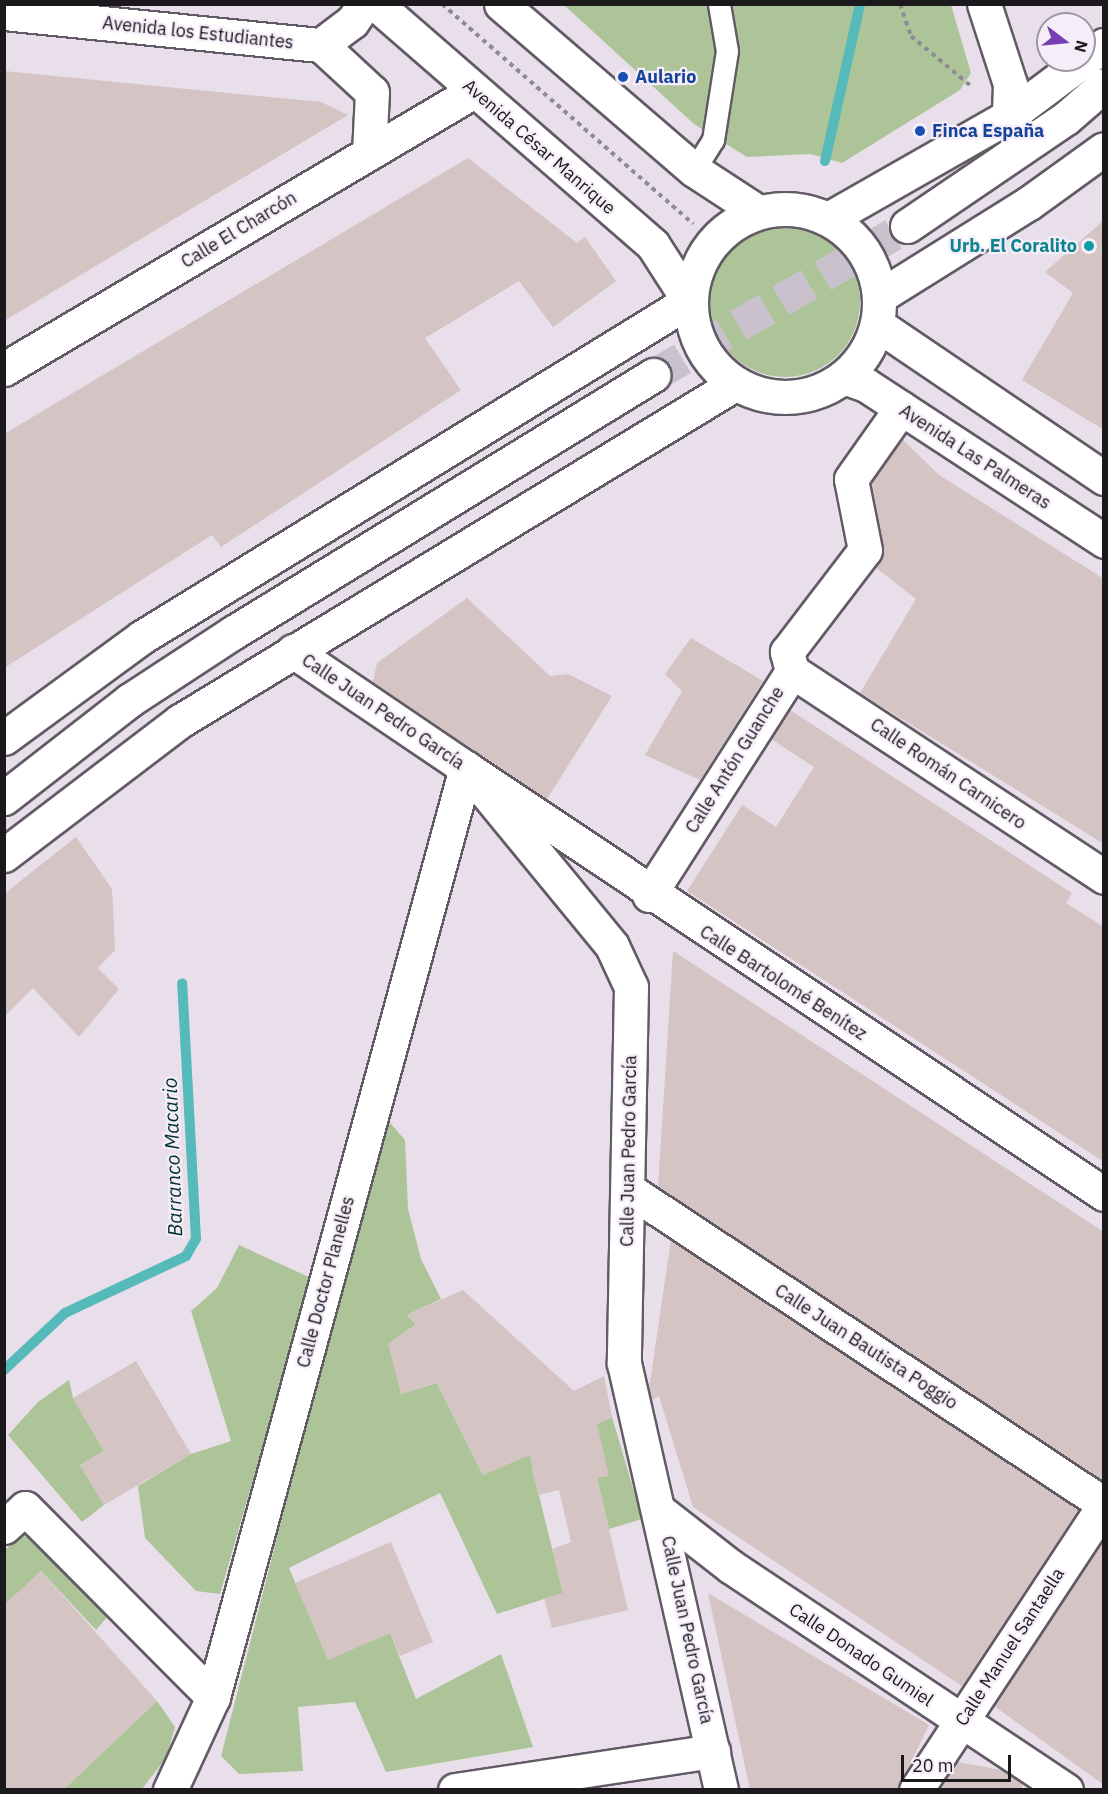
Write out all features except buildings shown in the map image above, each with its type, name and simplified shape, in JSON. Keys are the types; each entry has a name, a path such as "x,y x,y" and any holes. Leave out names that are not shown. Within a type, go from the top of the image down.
{"street":[{"path":"364,4 352,22 321,45 372,92 369,153"},
{"name":"Avenida César Manrique","path":"376,4 653,245 689,301"},
{"path":"501,4 694,170 757,211"},
{"path":"984,4 1010,84 1010,116"},
{"name":"Avenida los Estudiantes","path":"4,13 321,45"},
{"path":"830,218 1010,116 1104,45"},
{"path":"908,226 1066,118 1104,85"},
{"name":"Calle El Charcón","path":"4,369 474,91"},
{"path":"879,310 1104,149"},
{"path":"796,207 830,218 852,234 873,265 879,310 864,356 843,377 825,390 779,398 735,384 715,368 694,332 689,301 695,271 714,239 757,211 796,207"},
{"path":"4,738 142,637 689,301"},
{"path":"879,310 989,405 1104,478"},
{"path":"4,798 130,700 234,632 654,375"},
{"name":"Avenida Las Palmeras","path":"843,377 901,408 1104,541"},
{"path":"4,855 180,720 735,384"},
{"name":"Calle Antón Guanche","path":"650,895 792,671 787,652 865,550 851,479 901,408"},
{"name":"Calle Juan Pedro García","path":"293,651 466,768 612,946 631,987 624,1364 662,1513 720,1790"},
{"name":"Calle Román Carnicero","path":"792,671 1104,877"},
{"name":"Calle Bartolomé Benítez","path":"466,768 650,895 1104,1194"},
{"name":"Calle Doctor Planelles","path":"170,1790 213,1697 466,768"},
{"name":"Calle Juan Bautista Poggio","path":"628,1190 1104,1504"},
{"name":"Calle Manuel Santaella","path":"916,1790 1104,1504"},
{"name":"Calle Donado Gumiel","path":"662,1513 960,1721 1065,1790"},
{"path":"15,1518 213,1697"},
{"path":"455,1790 712,1751"}],"lane":[{"path":"694,170 713,140 725,62 719,4"}],"path":[{"path":"442,4 693,224"},
{"path":"900,4 911,36 971,86"}],"green space":[{"path":"564,5 951,5 971,73 960,90 842,163 810,154 747,157 694,124"},
{"path":"785,227 800,228 814,233 838,249 854,273 859,287 859,317 854,331 838,355 814,371 800,376 785,377 770,376 756,371 732,355 716,331 711,317 710,302 711,287 716,273 732,249 756,233 770,228"},
{"path":"385,1117 405,1140 408,1209 421,1259 441,1299 407,1315 416,1324 389,1344 401,1394 437,1383 483,1475 612,1417 642,1519 609,1529 597,1478 532,1467 563,1593 497,1614 440,1493 289,1568 328,1659 390,1633 416,1699 501,1654 533,1747 386,1772 355,1702 298,1707 303,1771 239,1774 221,1756"},
{"path":"239,1245 311,1278 220,1594 196,1591 145,1538 138,1486 191,1454 231,1441 191,1311 217,1288"},
{"path":"69,1380 73,1398 104,1451 80,1465 104,1505 82,1522 8,1435 38,1402"},
{"path":"20,1536 37,1538 109,1615 96,1630 41,1571 5,1605 5,1550"},
{"path":"157,1701 175,1727 166,1758 142,1789 63,1790"}],"waterway":[{"path":"825,161 860,4"},
{"name":"Barranco Macario","path":"4,1370 65,1313 186,1256 196,1239 182,983"}],"tunnel":[{"path":"654,375 907,226"}],"place":[{"name":"Aulario","path":"623,77"},
{"name":"Finca España","path":"920,131"},
{"name":"Urb. El Coralito","path":"1089,246"}]}
